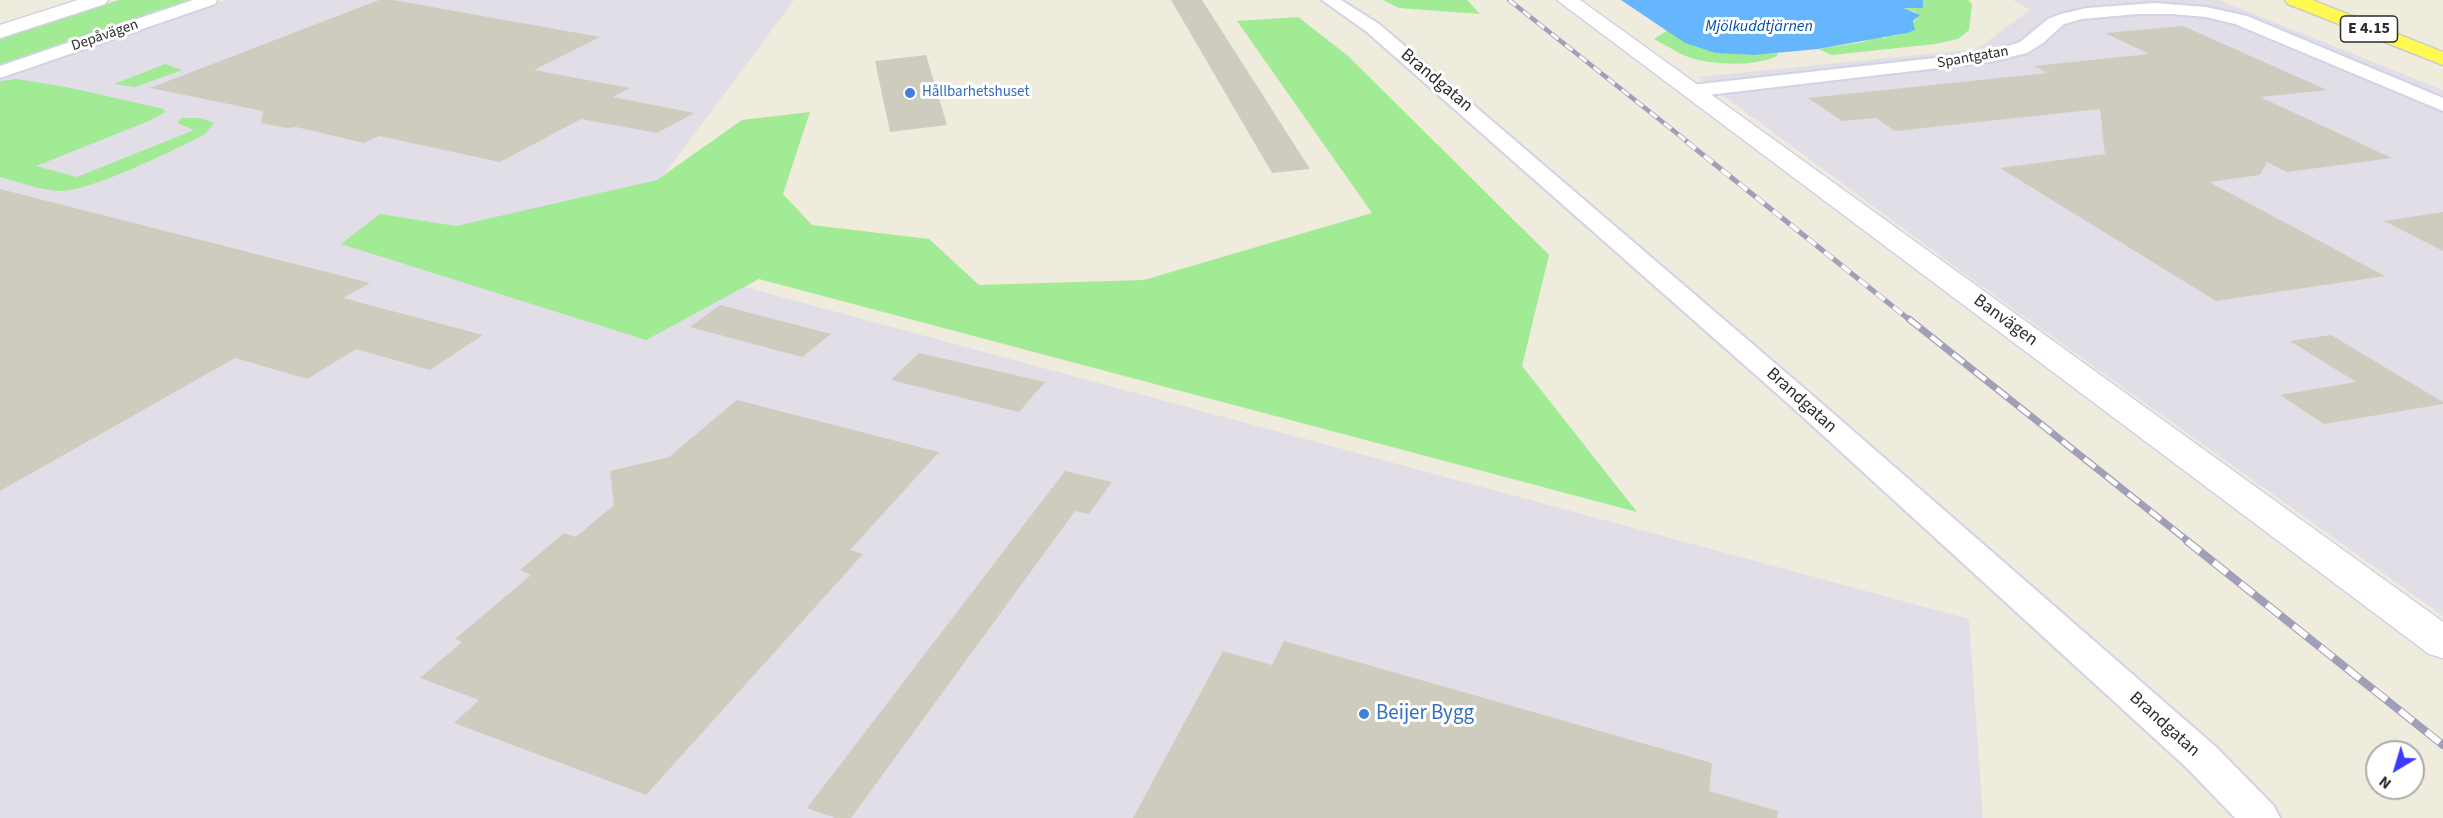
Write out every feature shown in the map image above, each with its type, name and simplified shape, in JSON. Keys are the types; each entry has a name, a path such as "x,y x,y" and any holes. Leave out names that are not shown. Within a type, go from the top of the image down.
{"main road":[{"name":"E 4.15","path":"2295,0 2443,59"},
{"name":"E 4.15","path":"2343,0 2443,38"}],"street":[{"path":"0,18 58,0"},
{"path":"0,32 98,0"},
{"name":"Depåvägen","path":"0,72 209,0"},
{"name":"Brandgatan","path":"1330,0 1373,28 1784,385 2202,758 2260,818"},
{"name":"Banvägen","path":"1567,0 2443,643"},
{"name":"Spantgatan","path":"1691,91 1990,57 2018,50 2036,40 2052,23 2062,18 2121,10 2173,7 2212,12 2241,20 2443,105"}],"shaded area":[{"path":"227,0 794,0 608,250 1969,619 1983,818 0,818 0,79"},
{"path":"2013,0 2219,0 2443,90 2443,616 1972,279 1698,77 1977,49 2030,10"}],"green space":[{"path":"119,0 193,0 0,66 0,37"},
{"path":"1383,0 1467,0 1480,14 1399,8"},
{"path":"1923,0 1968,0 1972,4 1969,30 1958,39 1935,44 1832,55 1818,49 1864,42 1876,37 1887,38 1885,36 1895,36 1915,30 1913,23 1917,18 1916,12 1904,8 1922,8"},
{"path":"1298,17 1347,55 1549,255 1522,366 1637,512 759,279 646,340 341,244 380,214 456,226 657,180 742,120 810,112 783,194 812,225 929,239 979,285 1144,280 1372,213 1237,21"},
{"path":"1668,30 1693,45 1706,49 1734,54 1777,53 1778,55 1760,62 1748,63 1723,63 1691,58 1654,39"},
{"path":"165,64 182,70 135,87 114,84"},
{"path":"17,79 71,88 164,109 165,112 149,121 36,166 77,177 194,130 177,123 182,118 200,118 214,123 205,134 111,178 91,185 59,191 37,187 0,177 0,81"}],"water":[{"name":"Mjölkuddtjärnen","path":"1621,0 1923,0 1923,8 1904,8 1920,15 1913,21 1915,30 1907,33 1818,49 1754,55 1716,53 1685,43"}],"building":[{"path":"379,0 393,0 600,37 534,70 630,88 613,97 694,113 657,133 581,119 500,162 379,136 364,143 296,127 287,128 261,123 263,111 150,88"},
{"path":"1171,0 1202,0 1310,169 1272,173"},
{"path":"2183,26 2327,90 2260,97 2392,158 2287,172 2267,162 2260,175 2209,182 2385,276 2216,301 2000,168 2105,154 2100,109 1895,131 1876,118 1842,121 1808,98 2047,73 2034,66 2149,54 2105,33"},
{"name":"Hållbarhetshuset","path":"926,55 947,125 890,132 875,61"},
{"path":"0,189 370,283 343,298 483,335 430,370 356,349 307,379 235,358 0,491"},
{"path":"2443,212 2443,251 2384,221"},
{"path":"720,305 831,334 802,357 690,327"},
{"path":"2331,335 2443,404 2324,424 2280,395 2356,382 2290,341"},
{"path":"919,353 1045,382 1019,412 891,380"},
{"path":"737,400 939,452 850,550 863,554 646,795 454,723 479,700 420,678 462,642 455,639 531,575 520,570 564,533 576,537 614,505 610,471 669,457"},
{"path":"1065,471 1112,482 1089,514 1075,511 851,818 835,818 807,808"},
{"name":"Beijer Bygg","path":"1284,641 1712,763 1709,791 1778,811 1777,818 1133,818 1223,651 1272,665"}],"railway":[{"path":"1509,0 1689,143"},
{"path":"1687,142 1911,321"},
{"path":"1909,319 2189,542"},
{"path":"2187,541 2443,745"}],"place":[{"name":"Hållbarhetshuset","path":"910,93"},
{"name":"Beijer Bygg","path":"1364,714"}]}
